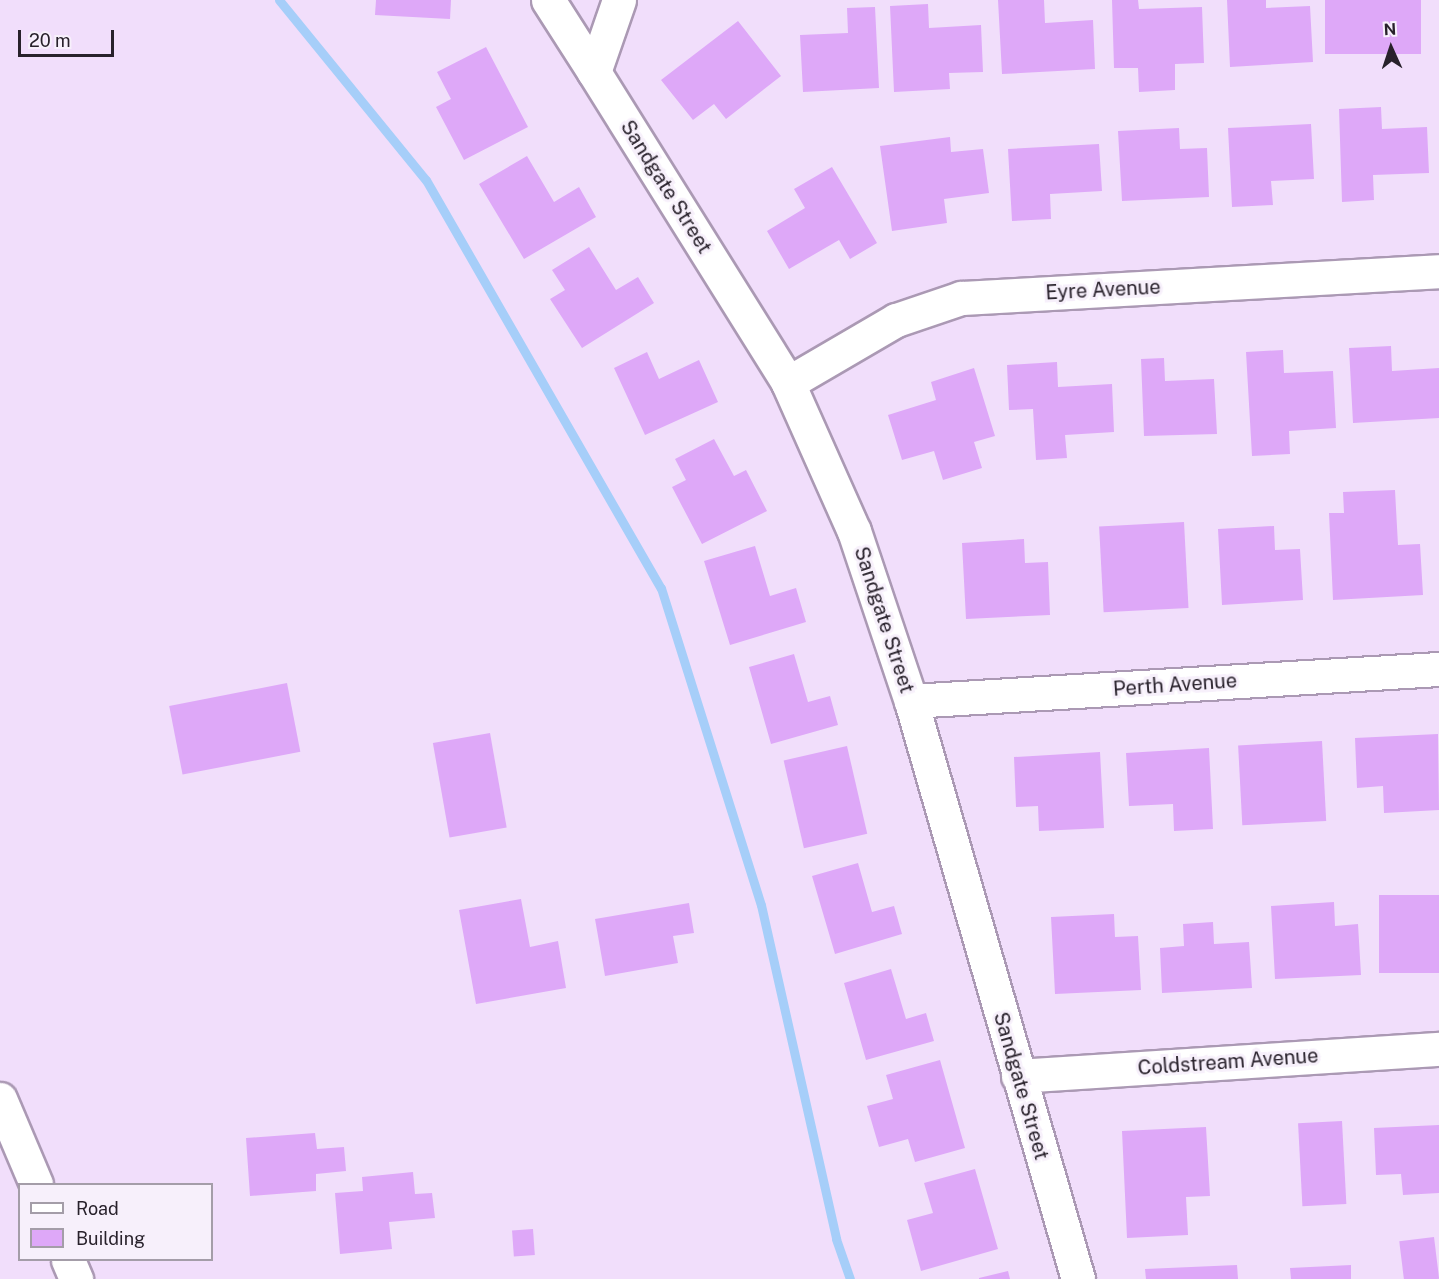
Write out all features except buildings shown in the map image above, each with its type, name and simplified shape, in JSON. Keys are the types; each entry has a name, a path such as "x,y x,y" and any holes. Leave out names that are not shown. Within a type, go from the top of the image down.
{"street":[{"name":"Sandgate Street","path":"548,0 788,383 854,531 911,701 1078,1279"},
{"path":"594,72 616,5"},
{"name":"Eyre Avenue","path":"788,383 896,320 961,298 1439,271"},
{"name":"Perth Avenue","path":"911,701 1439,669"},
{"name":"Coldstream Avenue","path":"1018,1076 1439,1049"},
{"path":"0,1099 35,1183"},
{"path":"68,1261 76,1279"}],"waterway":[{"path":"279,0 426,180 661,588 761,905 836,1239 850,1279"}]}
